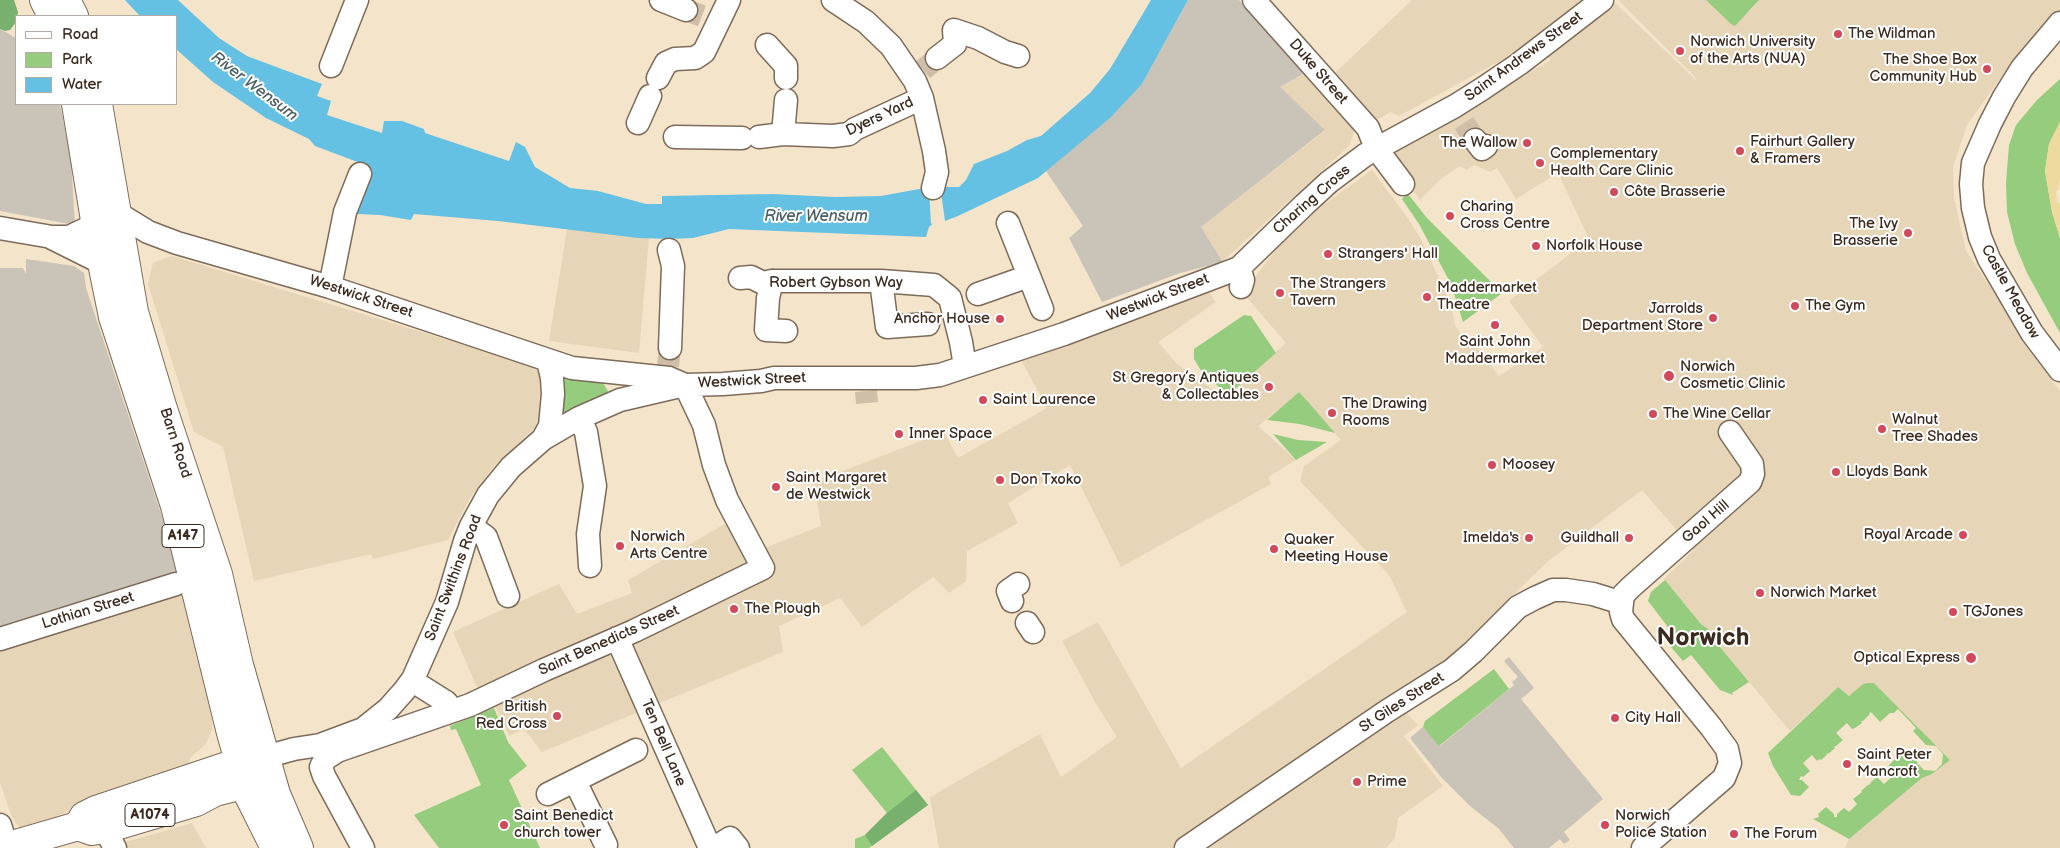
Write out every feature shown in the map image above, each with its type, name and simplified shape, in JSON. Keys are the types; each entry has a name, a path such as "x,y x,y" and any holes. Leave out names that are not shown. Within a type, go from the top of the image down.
{"main road":[{"path":"44,0 52,15"},
{"path":"66,0 74,15"},
{"name":"Barn Road","path":"76,105 106,216"},
{"name":"Barn Road","path":"98,105 106,216 113,261 113,317 175,506 256,770"},
{"name":"A1074","path":"9,842 78,826 110,838 196,802 256,770"},
{"name":"A1074","path":"78,826 84,816 96,810 256,770"},
{"name":"A147","path":"256,770 249,796 275,848"},
{"name":"A147","path":"256,770 276,794 299,848"},
{"path":"196,802 218,800 229,804 244,817 265,848"}],"street":[{"path":"331,66 357,0"},
{"path":"661,0 702,17"},
{"path":"702,17 728,0"},
{"path":"832,0 866,22 924,77 937,172 933,188"},
{"name":"Duke Street","path":"1254,0 1384,144"},
{"name":"Saint Andrews Street","path":"1384,144 1470,129 1520,64 1602,0"},
{"path":"638,123 666,63 675,59 695,58 704,52 702,17"},
{"name":"Castle Meadow","path":"2060,23 2022,68 2004,97 1973,163 1971,184 1972,208 1980,237 1989,259 2032,333 2060,370"},
{"name":"Dyers Yard","path":"675,137 750,137 783,134 833,136 849,134 924,77 955,44 954,30 978,38 1005,52 1018,56"},
{"path":"767,45 786,66 783,134"},
{"path":"1384,144 1402,184"},
{"name":"Charing Cross","path":"1240,277 1329,182 1384,144"},
{"path":"330,287 345,212 360,174"},
{"path":"0,228 52,237 69,237 88,228 106,216"},
{"name":"Westwick Street","path":"106,216 177,243 330,287 572,368 672,369 723,384 774,378 916,378 940,375 1240,277"},
{"path":"1008,222 1042,310"},
{"path":"52,237 113,261"},
{"name":"Westwick Street","path":"113,261 152,243 177,243"},
{"path":"670,250 672,266 672,369"},
{"path":"965,366 955,294 1029,276"},
{"name":"Robert Gybson Way","path":"740,278 751,277 763,284 772,281 881,281 955,294"},
{"path":"772,281 768,298 766,330 786,331"},
{"path":"881,281 887,327 928,324"},
{"path":"544,439 550,426 553,394 548,361"},
{"name":"Saint Swithins Road","path":"413,679 447,602 471,526 488,495 511,467 544,439 579,418 620,400 672,369"},
{"name":"Saint Benedicts Street","path":"363,848 324,776 321,767 325,758 336,751 453,711 617,638 763,568 727,500 714,465 704,425 672,369"},
{"path":"579,418 586,432 595,486 588,534 590,566"},
{"name":"Gaol Hill","path":"1622,603 1623,595 1631,586 1750,482 1753,474 1752,464 1730,432"},
{"path":"471,526 486,537 508,596"},
{"name":"Lothian Street","path":"0,638 176,584"},
{"name":"St Giles Street","path":"1186,848 1387,711 1452,670 1518,607 1553,590 1593,594 1622,603"},
{"path":"1622,603 1620,612 1623,618 1727,749 1730,763 1724,778 1642,848"},
{"name":"Ten Bell Lane","path":"617,638 649,744 710,848"},
{"path":"256,770 294,749 320,745 363,729 388,709 413,679 446,702 453,711"},
{"path":"548,794 649,744"},
{"path":"575,781 606,845"}],"shaded area":[{"path":"1188,0 1239,0 1306,72 1280,87 1325,130 1201,227 1223,262 1180,273 1102,302 1069,238 1083,226 1046,171 1142,84"},
{"path":"1412,0 1612,0 1697,81 1618,0 1706,0 1731,24 1750,11 1759,0 2060,0 2060,11 2020,51 1967,125 1953,167 1954,198 1966,251 2060,392 2060,848 1845,848 1849,839 1922,778 1932,774 1949,760 1874,683 1863,684 1849,696 1838,687 1790,731 1664,579 1694,550 1642,490 1547,562 1448,659 1394,700 1418,725 1404,736 1443,786 1398,818 1395,838 1386,848 939,848 930,797 1040,734 1061,777 1117,737 1095,702 1062,641 1098,622 1181,768 1407,612 1389,575 1300,481 1304,466 1341,440 1299,393 1258,426 1296,460 1268,477 1271,484 1121,567 1070,465 1008,503 1018,523 967,551 966,581 949,593 933,577 862,627 840,598 779,626 783,652 542,752 524,729 509,736 494,704 476,685 453,632 559,584 577,614 632,593 628,580 730,521 749,554 821,526 814,482 944,432 958,458 1047,408 1020,358 1207,290 1216,302 1158,342 1177,364 1224,398 1286,343 1243,293 1281,243 1322,206 1372,170 1421,239 1451,305 1455,325 1470,349 1476,346 1499,376 1543,347 1509,301 1589,239 1558,173 1516,199 1497,168 1491,172 1474,165 1467,170 1460,166 1443,177 1420,200 1390,161 1396,150 1551,60 1533,43 1399,116 1390,112 1362,130 1356,126 1349,146 1223,261 1201,227 1325,131 1279,87 1306,72 1320,87"},
{"path":"0,29 15,37 15,105 60,105 71,160 75,225 0,211"},
{"path":"567,229 649,238 639,353 549,341"},
{"path":"172,256 530,365 537,370 541,379 538,418 535,428 494,466 470,498 448,540 373,559 371,554 254,581 223,447 194,432 148,284 153,263"},
{"path":"26,259 74,266 84,273 86,288 181,574 0,629 0,268 23,268 26,274"},
{"path":"182,590 212,719 212,730 205,745 190,758 188,766 21,830 12,817 0,783 0,649"},
{"path":"1509,657 1534,688 1521,699 1603,799 1564,832 1570,840 1564,844 1560,839 1549,848 1514,848 1499,829 1470,806 1441,777 1410,738 1423,727 1440,746 1514,685 1512,682 1518,677 1504,661"},
{"path":"192,823 206,848 105,848"}],"green space":[{"path":"0,0 14,0 18,12 17,15 15,15 15,23 10,30 0,29"},
{"path":"1706,0 1759,0 1735,26"},
{"path":"2060,79 2060,122 2049,144 2045,171 2052,212 2060,238 2060,333 2027,273 2015,244 2007,212 2006,183 2009,145 2016,125 2037,100"},
{"path":"1408,194 1427,218 1501,294 1463,322 1451,284 1419,224 1402,199"},
{"path":"1244,315 1251,316 1276,353 1230,393 1221,389 1200,369 1194,359 1194,349"},
{"path":"565,374 600,378 609,393 559,420"},
{"path":"1299,392 1335,433 1300,424 1267,420"},
{"path":"1273,434 1298,440 1327,442 1296,460"},
{"path":"1665,580 1701,624 1709,630 1711,636 1749,682 1732,693 1733,695 1720,690 1691,655 1683,661 1671,647 1678,640 1648,601 1651,592"},
{"path":"1494,669 1509,689 1439,746 1423,727 1425,721"},
{"path":"1874,683 1950,760 1932,774 1922,778 1849,839 1813,819 1819,817 1818,814 1826,807 1834,814 1834,817 1837,817 1837,814 1844,808 1849,812 1857,804 1853,799 1877,777 1884,784 1894,775 1889,769 1889,765 1895,759 1898,760 1897,758 1906,749 1913,757 1918,757 1917,763 1924,770 1935,771 1942,764 1943,754 1936,746 1926,745 1913,731 1916,728 1898,709 1880,722 1870,712 1861,721 1862,723 1855,728 1852,729 1847,723 1836,733 1843,740 1834,746 1835,748 1828,754 1826,753 1827,755 1821,760 1817,761 1812,755 1803,763 1810,771 1803,777 1801,776 1799,780 1802,780 1809,787 1800,796 1791,795 1773,766 1768,753 1838,687 1849,696 1863,684"},
{"path":"494,708 508,742 527,766 509,780 540,848 439,848 414,815 481,785 456,729 451,730 450,726"},
{"path":"882,747 928,805 869,848 855,848 855,839 865,835 887,813 852,770"},
{"path":"916,790 928,805 872,846 865,835 887,813"}],"sand":[{"path":"2060,122 2060,179 2058,190 2056,191 2057,202 2060,204 2060,238 2052,212 2045,171 2049,144"}],"water":[{"name":"River Wensum","path":"125,0 178,0 219,38 247,56 322,84 317,96 331,101 327,115 382,133 384,121 402,121 424,129 425,133 509,161 516,142 525,147 535,167 570,188 598,191 646,204 662,204 662,196 772,194 835,197 881,196 930,187 959,187 966,180 974,164 1007,151 1027,140 1041,136 1090,93 1110,69 1151,0 1188,0 1142,84 1110,118 1038,178 958,216 945,221 936,221 929,227 926,237 729,229 693,238 638,238 498,221 414,214 411,220 380,215 345,215 363,164 315,146 309,139 266,118 213,82 178,51 178,15 139,15"}],"pier":[{"path":"940,186 945,221 931,224 929,189"}],"tunnel":[{"path":"686,10 702,16"},
{"path":"923,70 937,58"},
{"path":"1464,123 1475,140"},
{"path":"668,366 670,348"},
{"path":"866,391 867,403"}],"place":[{"name":"The Wildman","path":"1838,34"},
{"name":"Norwich University of the Arts (NUA)","path":"1680,51"},
{"name":"The Shoe Box Community Hub","path":"1987,69"},
{"name":"The Wallow","path":"1527,143"},
{"name":"Fairhurt Gallery & Framers","path":"1740,151"},
{"name":"Complementary Health Care Clinic","path":"1540,163"},
{"name":"Côte Brasserie","path":"1614,192"},
{"name":"Charing Cross Centre","path":"1450,216"},
{"name":"The Ivy Brasserie","path":"1908,233"},
{"name":"Norfolk House","path":"1536,246"},
{"name":"Strangers' Hall","path":"1328,254"},
{"name":"The Strangers Tavern","path":"1280,293"},
{"name":"Maddermarket Theatre","path":"1427,297"},
{"name":"The Gym","path":"1795,306"},
{"name":"Jarrolds Department Store","path":"1713,318"},
{"name":"Anchor House","path":"1000,319"},
{"name":"Saint John Maddermarket","path":"1495,325"},
{"name":"Norwich Cosmetic Clinic","path":"1669,376"},
{"name":"St Gregory’s Antiques & Collectables","path":"1269,387"},
{"name":"Saint Laurence","path":"983,400"},
{"name":"The Drawing Rooms","path":"1332,413"},
{"name":"The Wine Cellar","path":"1653,414"},
{"name":"Walnut Tree Shades","path":"1882,429"},
{"name":"Inner Space","path":"899,434"},
{"name":"Moosey","path":"1492,465"},
{"name":"Lloyds Bank","path":"1836,472"},
{"name":"Don Txoko","path":"1000,480"},
{"name":"Saint Margaret de Westwick","path":"776,487"},
{"name":"Royal Arcade","path":"1963,535"},
{"name":"Imelda's","path":"1529,538"},
{"name":"Guildhall","path":"1629,538"},
{"name":"Norwich Arts Centre","path":"620,546"},
{"name":"Quaker Meeting House","path":"1274,549"},
{"name":"Norwich Market","path":"1760,593"},
{"name":"The Plough","path":"734,609"},
{"name":"TGJones","path":"1953,612"},
{"name":"Optical Express","path":"1971,658"},
{"name":"British Red Cross","path":"557,716"},
{"name":"City Hall","path":"1615,718"},
{"name":"Saint Peter Mancroft","path":"1847,764"},
{"name":"Prime","path":"1357,782"},
{"name":"Saint Benedict church tower","path":"504,825"},
{"name":"Norwich Police Station","path":"1605,825"},
{"name":"The Forum","path":"1734,834"}],"district":[{"name":"Norwich","path":"1703,639"}]}
